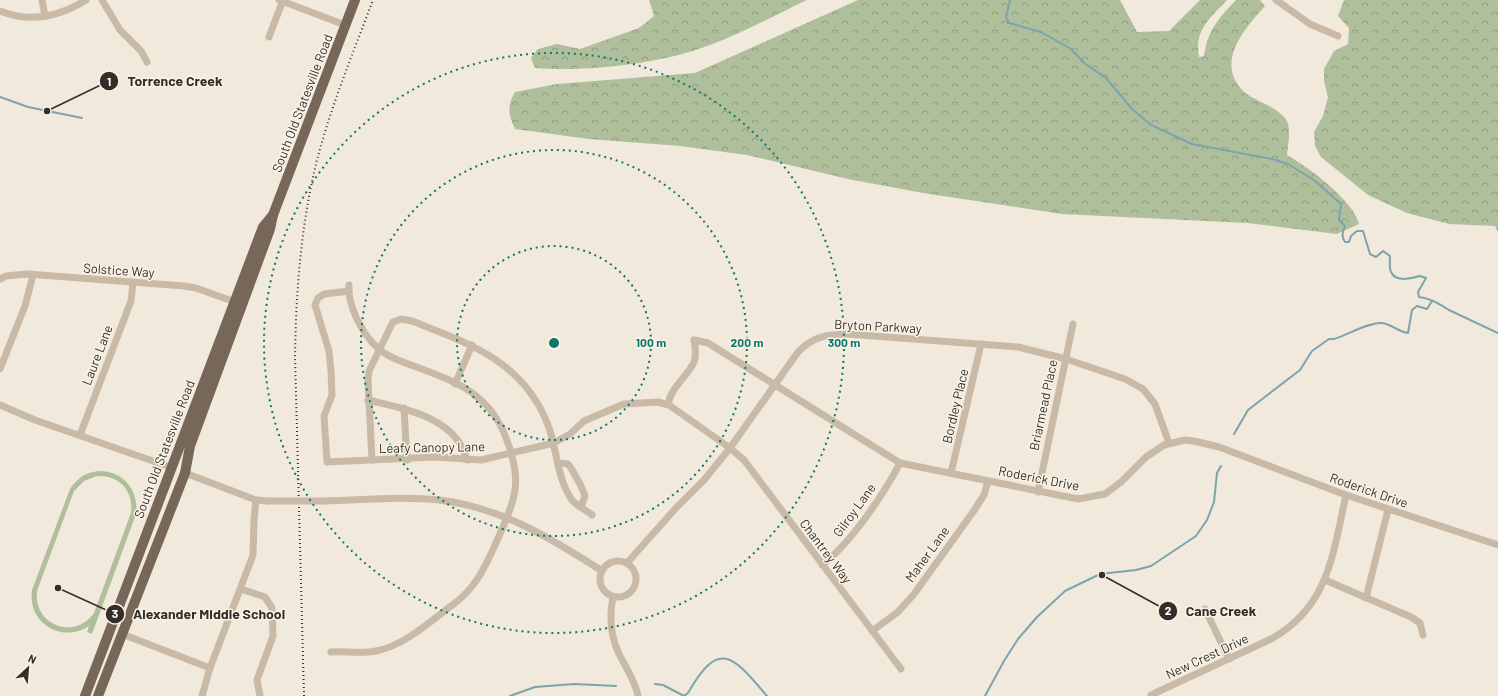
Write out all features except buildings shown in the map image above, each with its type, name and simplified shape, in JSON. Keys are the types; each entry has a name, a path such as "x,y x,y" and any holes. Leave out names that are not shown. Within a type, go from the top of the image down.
{"main road":[{"name":"South Old Statesville Road","path":"98,696 185,473 190,446 270,229 273,215 355,0"},
{"name":"South Old Statesville Road","path":"85,696 140,548 173,468 263,227 273,215"},
{"path":"185,473 181,468 180,461 196,416 202,388"},
{"path":"161,534 160,520 175,479 173,468"}],"street":[{"path":"42,0 45,16"},
{"path":"0,11 21,17 45,16 68,10 86,0"},
{"path":"102,0 120,30 141,51 147,62"},
{"path":"269,37 282,0 345,25"},
{"path":"1276,0 1310,24 1338,36"},
{"path":"0,369 25,306 33,275"},
{"name":"Solstice Way","path":"0,279 6,276 33,275 196,288 235,302"},
{"name":"Laure Lane","path":"80,435 131,301 133,283"},
{"name":"Leafy Canopy Lane","path":"380,350 362,330 353,310 349,288 324,294 318,298 315,305 329,351 331,371 332,395 324,416 327,462 408,460 435,457 481,460 554,443 570,434 584,421 624,404 658,402 669,405"},
{"path":"372,460 368,400 370,371 393,322 401,319 412,321 472,345 504,364 515,374 533,398 547,423 554,443 564,484 573,501 592,515"},
{"name":"Briarmead Place","path":"1038,492 1065,359 1074,324"},
{"name":"Bryton Parkway","path":"627,564 676,508 704,480 730,448 790,362 808,342 829,335 847,334 1018,347 1065,359 1125,379 1143,389 1155,404 1169,443"},
{"name":"Roderick Drive","path":"669,405 670,396 694,361 696,350 694,340 708,343 776,384 900,463 1078,499 1106,494 1155,449 1169,443 1185,440 1211,444 1388,510 1498,546"},
{"name":"Bordley Place","path":"951,473 981,344"},
{"path":"455,384 472,345"},
{"path":"331,652 376,651 405,639 461,599 480,577 507,517 516,491 516,468 506,436 493,414 483,401 455,384 393,358 380,350"},
{"path":"368,400 404,408 437,423 454,434 464,450 467,460"},
{"path":"0,405 35,420 173,468"},
{"name":"Chantrey Way","path":"669,405 673,410 730,448 744,460 901,669"},
{"path":"404,408 408,460"},
{"path":"559,463 568,464 581,486 585,496 580,507"},
{"name":"Gilroy Lane","path":"822,565 835,556 845,544 892,478 900,463"},
{"path":"185,473 256,500 324,501 402,498 440,500 475,506 507,517 562,545 602,571"},
{"name":"Maher Lane","path":"872,631 898,612 914,594 973,512 984,495 988,481"},
{"name":"New Crest Drive","path":"1151,695 1271,639 1294,624 1312,604 1325,580 1346,495"},
{"path":"202,696 210,668 254,555 254,520 256,500"},
{"path":"1366,598 1388,510"},
{"path":"616,561 627,564 634,572 635,584 629,594 624,597 612,597 603,591 600,585 599,580 602,571 606,565 611,562 616,561"},
{"path":"1325,580 1416,620 1423,629 1423,635"},
{"path":"241,589 265,597 272,608 273,636 257,680 260,696"},
{"path":"612,597 610,624 619,654 630,672 638,696"},
{"path":"1205,609 1229,659"},
{"path":"122,634 210,668"}],"green space":[{"path":"649,0 807,0 747,29 691,52 647,62 624,65 577,69 535,68 531,58 538,49 557,44 580,49 639,28 654,16"},
{"path":"858,0 1120,0 1137,32 1169,31 1200,0 1227,0 1209,19 1201,32 1198,48 1199,57 1204,56 1208,39 1215,25 1236,0 1260,0 1265,6 1242,34 1232,56 1234,79 1246,94 1271,107 1283,116 1287,121 1289,129 1287,155 1306,167 1329,185 1348,205 1359,224 1337,234 1247,223 1062,214 923,193 848,179 747,155 680,146 589,139 515,129 511,118 509,110 515,92 557,84 695,73"},
{"path":"1344,0 1498,0 1498,232 1495,226 1449,224 1407,213 1368,195 1321,157 1315,146 1314,132 1323,116 1328,97 1324,81 1324,69 1334,51 1348,44 1349,28 1338,16"},
{"path":"102,471 117,475 124,479 129,485 135,498 136,514 92,634 87,632 89,626 79,631 68,633 58,631 48,627 41,621 35,612 32,602 32,590 70,489 80,478 92,472","holes":["97,476 105,476 118,481 127,491 130,498 131,513 94,613 86,621 76,626 66,627 56,625 41,613 37,603 37,591 74,491 84,481"]}],"waterway":[{"path":"1010,0 1006,17 1009,23 1041,32 1071,49 1084,63 1106,78 1132,109 1151,125 1192,144 1272,159 1288,164 1314,180 1341,204 1339,220 1345,226 1342,234 1345,242 1349,242 1351,236 1357,231 1363,231 1370,254 1376,257 1383,251 1390,256 1390,269 1396,278 1408,279 1420,276 1426,278 1418,292 1419,297 1435,302 1498,333"},
{"path":"0,97 28,107 82,118"},
{"path":"1234,434 1248,410 1300,370 1312,351 1329,339 1334,339 1377,323 1389,325 1408,333 1412,310 1417,306 1427,309 1432,301"},
{"path":"985,696 1018,639 1037,617 1065,591 1100,574 1136,570 1151,566 1196,536 1207,520 1214,502 1217,473 1221,466"},
{"path":"655,684 663,685 684,696 688,693 699,676 709,665 718,659 726,659 735,663 745,671 767,696"},
{"path":"510,696 535,687 574,684 616,686"}],"railway":[{"path":"304,696 295,356 300,258 307,208 317,160 329,120 373,0"}],"place":[{"name":"Torrence Creek","path":"47,111"},
{"name":"Cane Creek","path":"1102,575"},
{"name":"Alexander Middle School","path":"58,588"}]}
